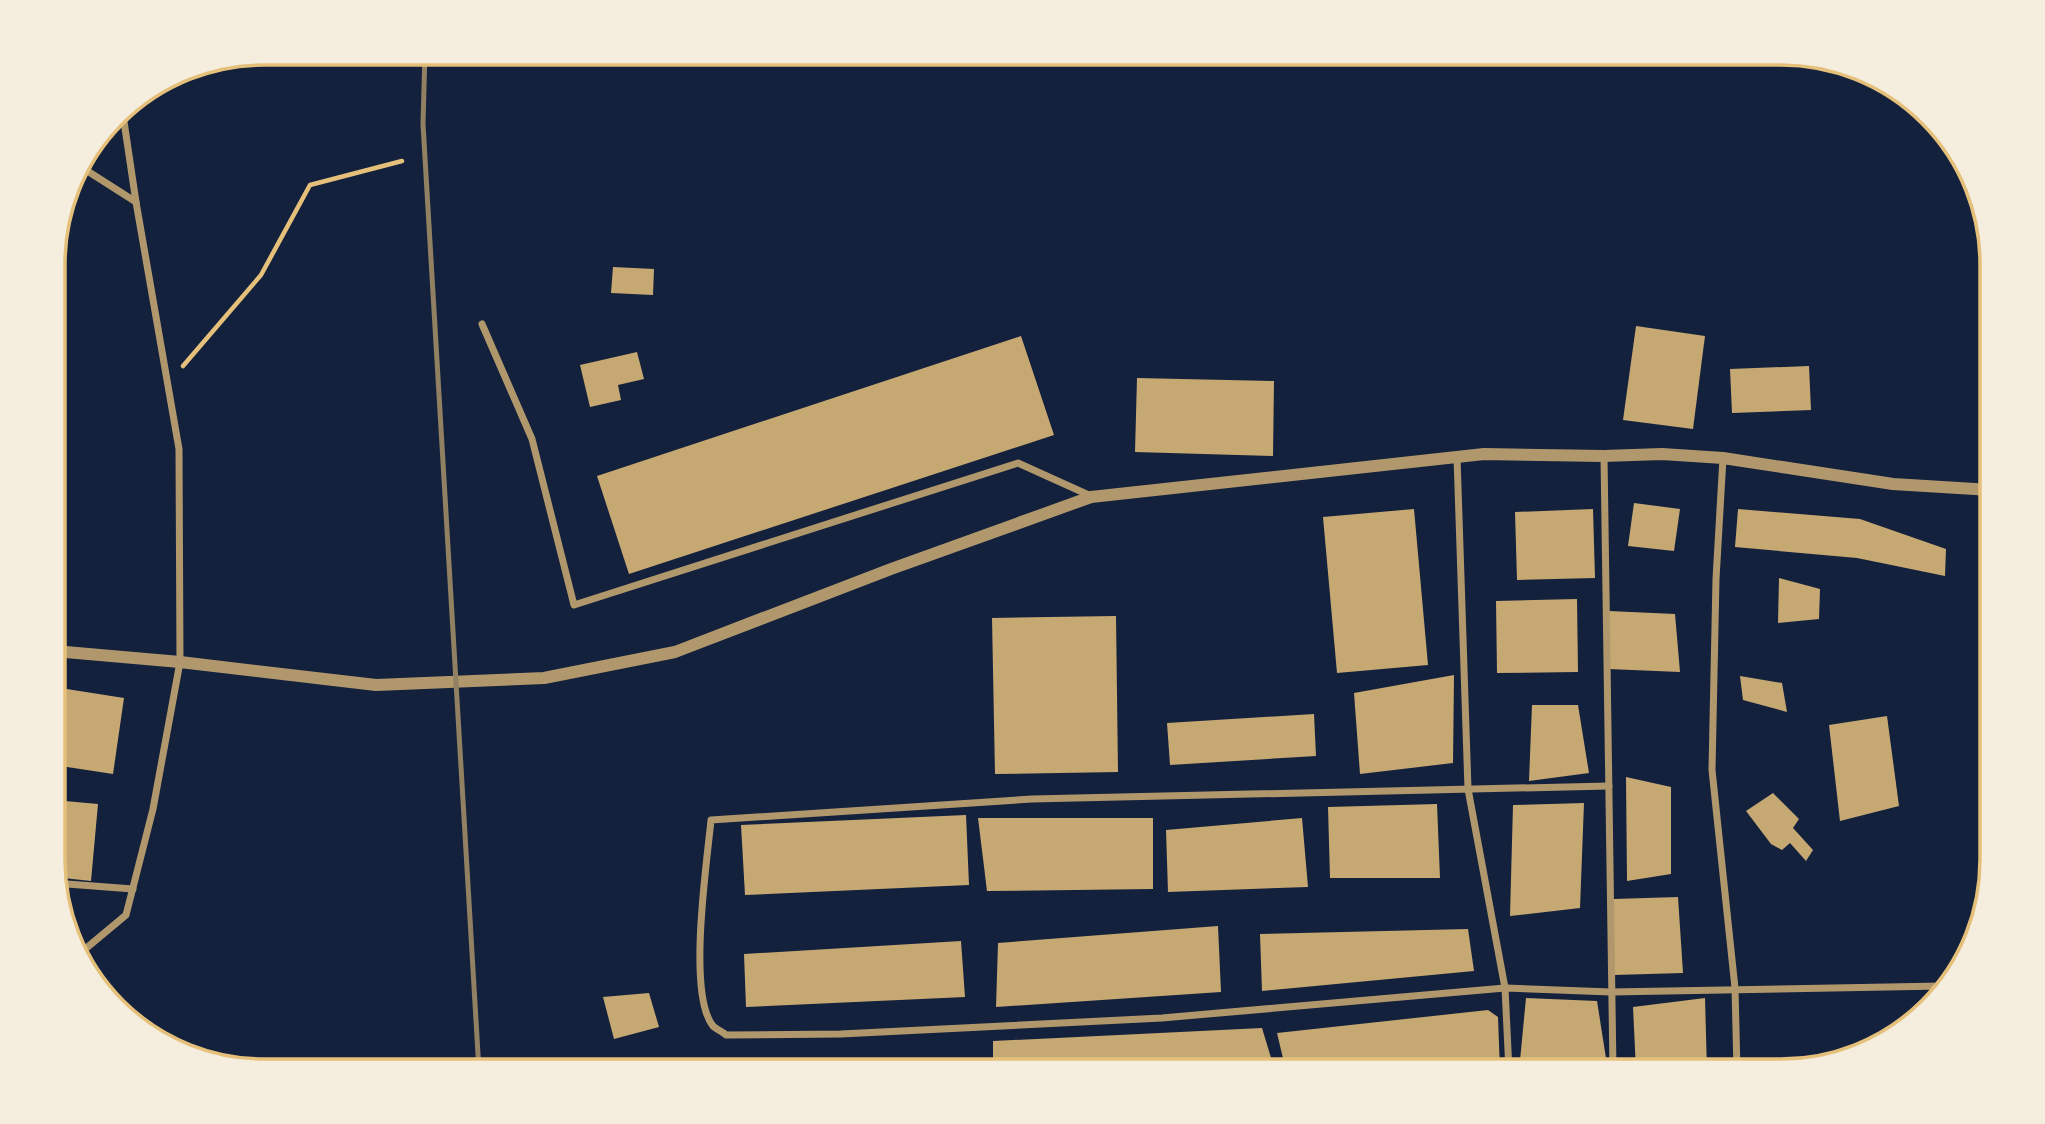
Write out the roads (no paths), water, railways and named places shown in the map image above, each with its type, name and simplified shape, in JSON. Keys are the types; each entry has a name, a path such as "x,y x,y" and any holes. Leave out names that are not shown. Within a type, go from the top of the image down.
{"street":[{"path":"86,949 126,915 153,809 180,662 179,449 124,122"},
{"path":"87,172 136,202"},
{"path":"482,324 532,439 574,605 1018,463 1091,497"},
{"path":"65,652 180,662 376,685 544,678 675,652 891,569 1091,497 1484,454 1662,454 1723,458 1893,484 1980,489"},
{"path":"1604,456 1613,1059"},
{"path":"1457,457 1468,789 1505,988 1508,1059"},
{"path":"1723,458 1716,579 1712,770 1735,988 1737,1059"},
{"path":"1609,786 1032,799 711,820 700,932 702,999 713,1026 726,1035 841,1034 1162,1018 1505,988 1611,992 1935,986"},
{"path":"66,884 133,889"}],"railway":[{"path":"425,65 423,124 478,1059"}]}
